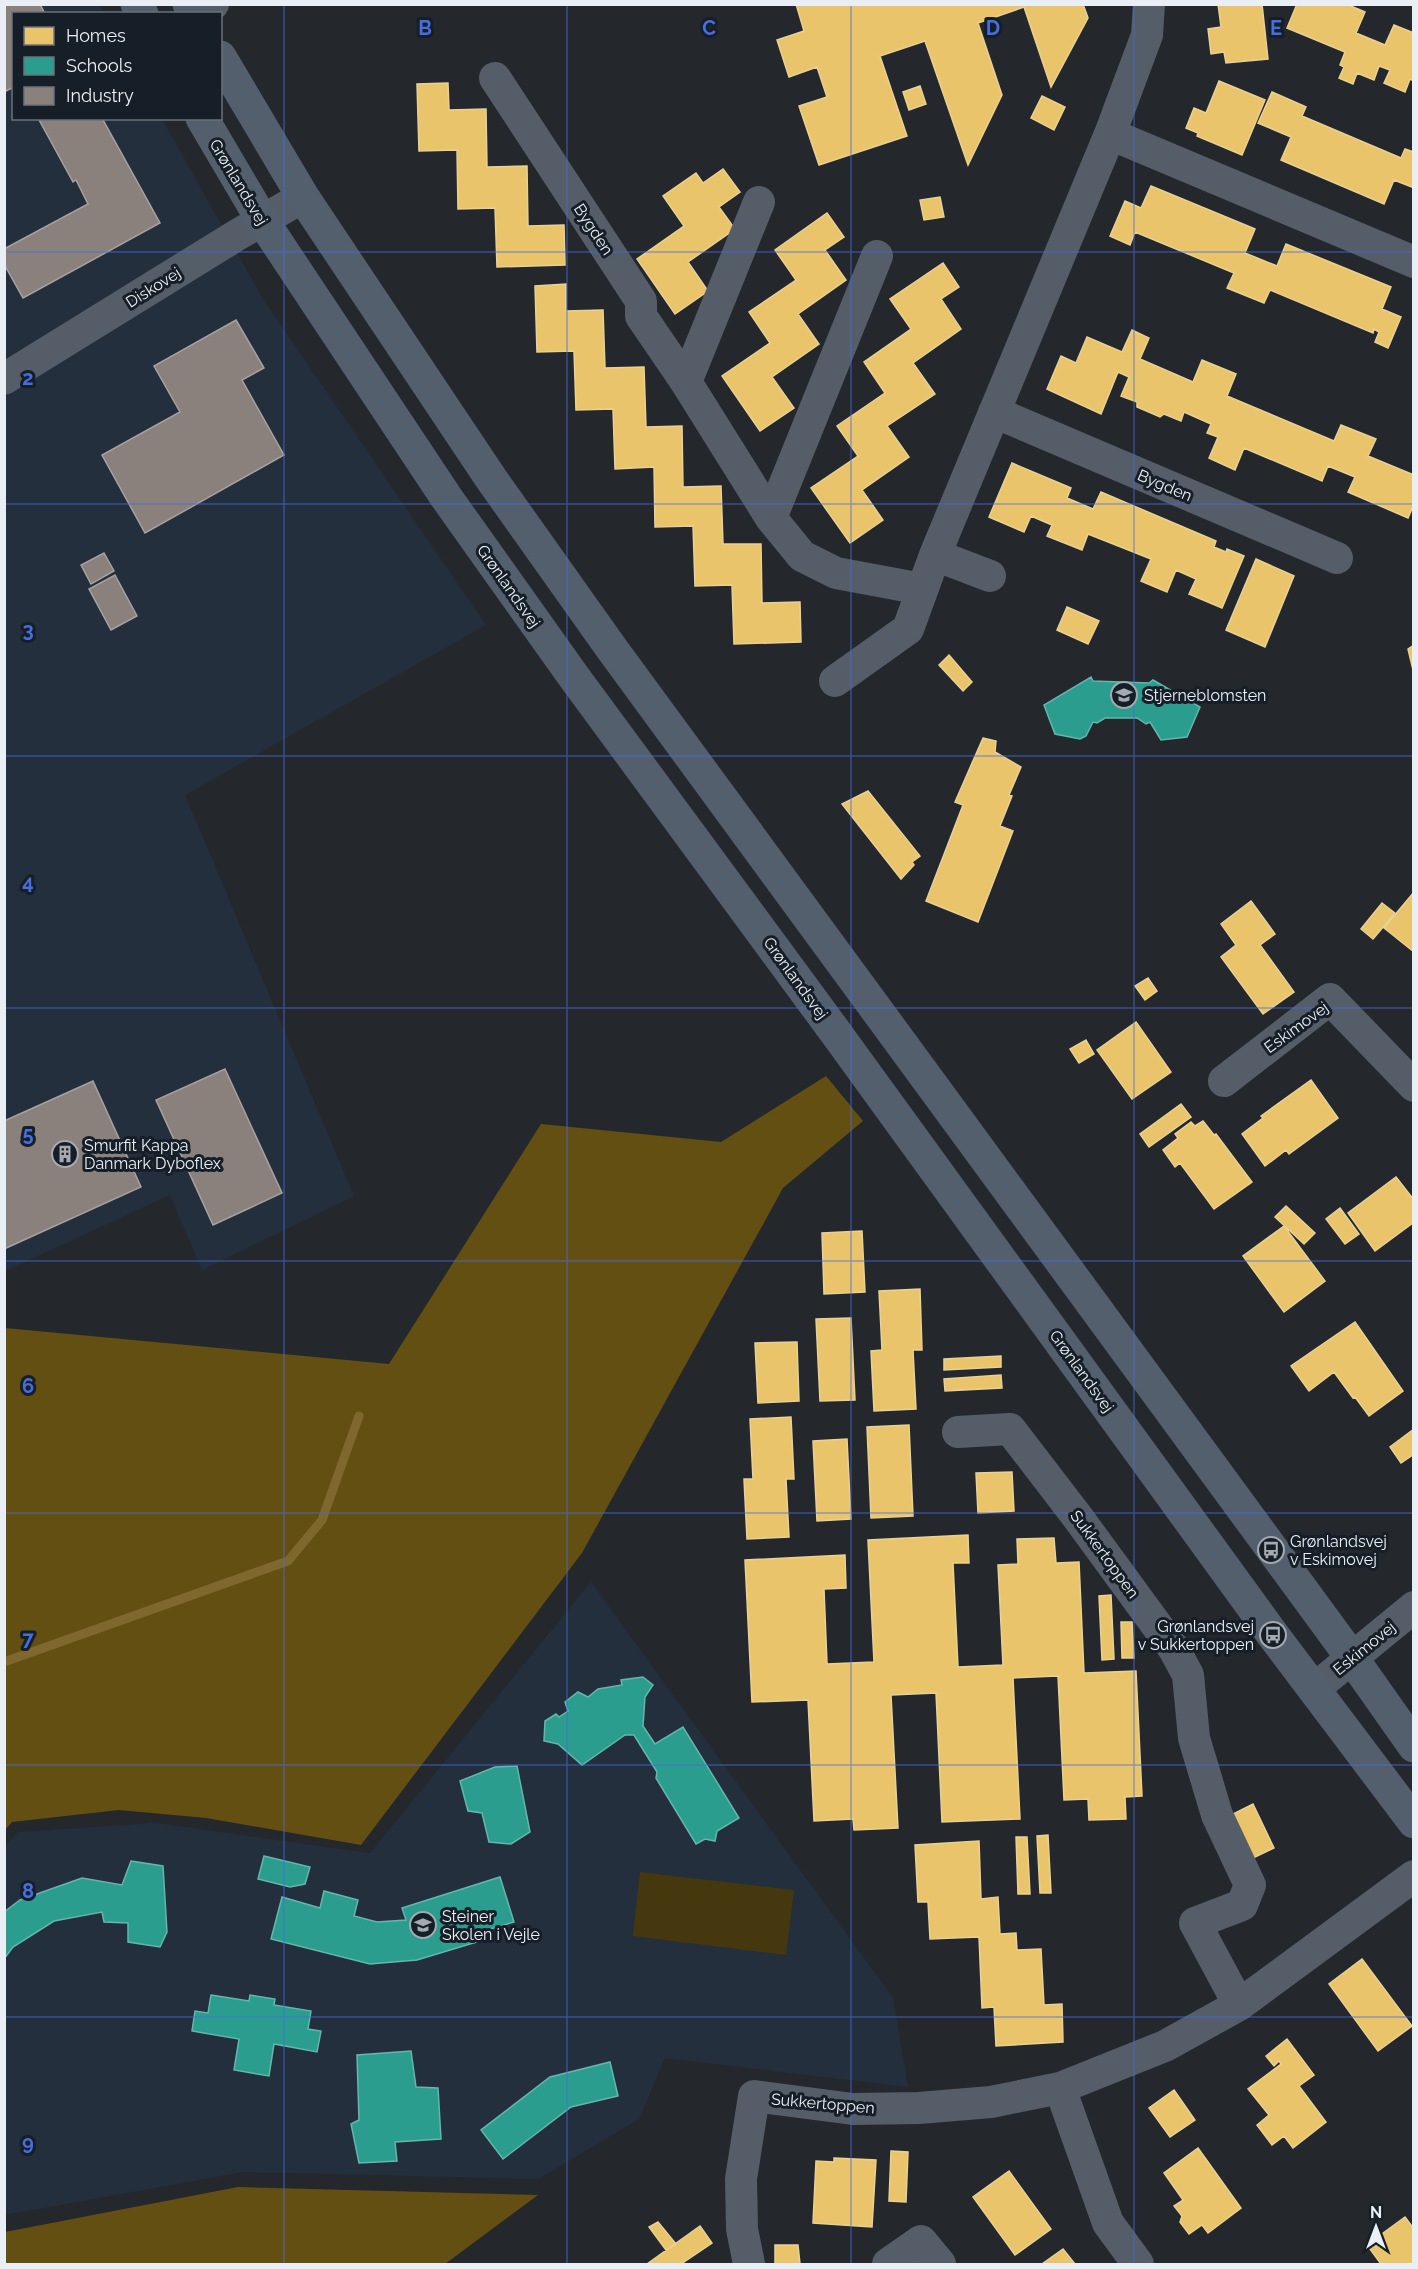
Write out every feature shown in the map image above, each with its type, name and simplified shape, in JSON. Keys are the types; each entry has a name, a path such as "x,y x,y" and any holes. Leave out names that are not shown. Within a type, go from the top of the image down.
{"street":[{"path":"199,12 213,4"},
{"path":"835,681 908,629 935,555 1110,134 1147,35 1149,4"},
{"path":"222,60 303,197 492,480 612,649 1352,1658 1413,1746"},
{"name":"Bygden","path":"495,78 641,301 641,316 686,382 771,518 802,556 836,573 922,589"},
{"name":"Grønlandsvej","path":"203,120 262,220 446,496 574,677 830,1023 1413,1822"},
{"path":"1110,134 1413,262"},
{"name":"Diskovej","path":"4,379 303,197"},
{"path":"686,382 759,202"},
{"path":"771,518 876,256"},
{"name":"Bygden","path":"994,412 1337,558"},
{"path":"935,555 990,576"},
{"name":"Eskimovej","path":"1224,1081 1330,999 1413,1086"},
{"name":"Sukkertoppen","path":"958,1432 1010,1429 1174,1649 1188,1675 1194,1738 1217,1815 1250,1885 1242,1905 1195,1923 1239,2005"},
{"name":"Eskimovej","path":"1314,1689 1413,1607"},
{"name":"Sukkertoppen","path":"749,2265 742,2229 741,2179 754,2096 854,2109 919,2108 991,2102 1060,2088 1165,2046 1239,2005 1413,1876"},
{"path":"1060,2088 1108,2223 1138,2265"},
{"path":"888,2265 921,2241 939,2265"}],"shaded area":[{"path":"4,5 99,5 103,12 12,12 12,120 163,120 263,299 486,625 185,795 354,1196 202,1270 170,1195 5,1271"},
{"path":"826,1076 863,1121 783,1188 582,1553 361,1845 206,1818 119,1810 12,1822 5,1830 5,1328 389,1364 541,1124 721,1142"},
{"name":"Steiner Skolen i Vejle","path":"591,1582 893,1998 908,2087 665,2058 639,2119 538,2179 243,2172 5,2215 4,1847 18,1832 156,1823 370,1853"},
{"path":"640,1872 794,1890 786,1955 633,1936"},
{"path":"238,2187 538,2195 445,2264 5,2264 5,2232"}],"building: Homes":[{"path":"796,4 1083,4 1088,18 1051,87 1024,7 978,23 1002,95 968,165 925,41 880,56 907,136 819,165 799,106 827,97 817,67 789,77 777,40 804,31"},
{"path":"1218,4 1262,4 1268,59 1226,63 1224,52 1211,54 1208,29 1221,27"},
{"path":"1297,4 1346,4 1365,12 1356,33 1385,45 1394,25 1414,33 1414,81 1410,79 1405,92 1384,83 1390,70 1379,66 1374,80 1357,73 1353,84 1339,78 1344,67 1340,65 1345,52 1287,28"},
{"path":"1219,81 1265,100 1242,155 1197,136 1198,133 1186,128 1194,108 1206,113"},
{"path":"448,83 449,110 486,109 487,167 527,166 528,226 564,225 565,265 497,267 495,208 458,209 457,150 419,151 417,84"},
{"path":"920,86 926,104 909,110 903,92"},
{"path":"1272,92 1306,107 1302,116 1401,158 1405,149 1414,152 1414,188 1394,180 1384,204 1281,160 1291,137 1258,123"},
{"path":"1042,96 1065,107 1054,130 1031,118"},
{"path":"723,169 740,192 719,207 735,229 688,262 708,291 675,314 637,259 684,226 663,196 696,173 703,183"},
{"path":"1151,186 1255,229 1245,253 1277,266 1286,244 1391,287 1382,309 1401,317 1388,348 1375,342 1379,332 1374,329 1373,333 1270,290 1264,303 1227,288 1234,273 1135,232 1130,245 1110,236 1125,201 1141,208"},
{"path":"940,197 944,217 924,220 920,200"},
{"path":"827,213 844,237 825,250 846,280 798,314 819,344 772,377 794,408 760,431 722,376 770,343 749,312 796,280 775,250"},
{"path":"943,263 959,287 941,299 961,329 913,363 935,394 887,426 909,457 862,490 883,520 850,543 811,488 858,456 837,426 885,393 864,362 911,329 890,299"},
{"path":"566,284 566,311 603,310 605,368 644,367 646,427 682,426 683,487 721,486 723,544 761,544 762,603 800,602 801,642 734,644 732,585 695,586 693,526 655,527 654,467 615,469 613,409 576,410 574,351 537,352 535,286"},
{"path":"1132,330 1149,338 1140,359 1193,382 1202,360 1236,374 1227,396 1334,441 1341,425 1376,439 1368,456 1414,475 1414,504 1408,518 1348,492 1355,477 1328,466 1322,481 1244,448 1235,470 1209,458 1218,437 1207,433 1211,424 1184,412 1181,421 1164,414 1160,417 1137,407 1137,402 1121,396 1129,377 1118,372 1101,414 1047,389 1061,356 1076,363 1087,337 1122,352"},
{"path":"1012,463 1071,488 1067,498 1093,509 1101,492 1216,541 1214,547 1226,552 1227,549 1244,556 1222,608 1189,594 1196,579 1176,570 1167,592 1141,581 1151,559 1088,534 1082,550 1047,536 1052,525 1031,516 1024,532 989,517"},
{"path":"1256,559 1294,576 1265,647 1226,630"},
{"path":"1067,607 1099,621 1088,644 1057,630"},
{"path":"1414,645 1414,674 1408,649"},
{"path":"949,655 972,682 963,691 939,665"},
{"path":"983,738 996,741 995,752 1021,767 1009,795 1012,796 1000,826 1013,831 978,922 926,901 963,805 955,802"},
{"path":"868,791 920,856 912,862 914,865 901,879 842,804"},
{"path":"1414,892 1414,952 1384,928"},
{"path":"1251,901 1275,934 1260,945 1294,992 1263,1014 1221,957 1236,945 1221,924"},
{"path":"1382,903 1395,913 1373,939 1361,929"},
{"path":"1148,978 1157,991 1145,1000 1135,986"},
{"path":"1136,1022 1171,1072 1132,1099 1097,1050"},
{"path":"1086,1040 1094,1054 1079,1063 1070,1049"},
{"path":"1311,1080 1338,1118 1289,1154 1286,1150 1265,1166 1242,1134 1263,1118 1261,1116"},
{"path":"1181,1104 1191,1117 1149,1147 1140,1134"},
{"path":"1203,1121 1214,1135 1216,1134 1252,1182 1214,1209 1180,1163 1175,1167 1163,1150 1178,1138 1175,1134 1191,1122 1195,1126"},
{"path":"1396,1177 1414,1200 1414,1222 1375,1251 1348,1213"},
{"path":"1286,1206 1315,1233 1304,1244 1275,1217"},
{"path":"1340,1208 1359,1234 1345,1244 1326,1219"},
{"path":"1284,1226 1325,1281 1284,1312 1243,1256"},
{"path":"862,1231 865,1292 824,1294 822,1233"},
{"path":"920,1289 922,1350 913,1350 916,1409 874,1411 871,1351 882,1350 879,1291"},
{"path":"851,1318 855,1400 820,1401 816,1319"},
{"path":"1355,1322 1403,1391 1369,1416 1334,1372 1309,1391 1291,1366"},
{"path":"797,1342 799,1401 758,1403 755,1343"},
{"path":"1001,1356 1001,1367 944,1370 944,1359"},
{"path":"1001,1375 1002,1388 945,1391 944,1379"},
{"path":"791,1417 794,1479 786,1479 789,1537 747,1539 744,1479 753,1479 750,1419"},
{"path":"909,1425 913,1516 871,1518 867,1427"},
{"path":"1414,1429 1414,1454 1401,1463 1390,1447"},
{"path":"847,1439 851,1519 817,1521 813,1441"},
{"path":"1012,1472 1014,1511 978,1513 976,1473"},
{"path":"968,1535 969,1563 953,1563 958,1667 1003,1665 998,1565 1018,1564 1017,1539 1054,1538 1056,1563 1079,1562 1084,1673 1136,1671 1142,1796 1125,1797 1126,1819 1089,1820 1088,1799 1064,1800 1058,1676 1013,1678 1020,1819 942,1822 936,1693 891,1695 898,1828 854,1830 853,1819 814,1821 808,1700 752,1702 745,1560 845,1555 846,1588 824,1589 827,1664 874,1662 868,1540"},
{"path":"1111,1595 1114,1659 1102,1660 1099,1596"},
{"path":"1121,1622 1132,1622 1134,1658 1122,1658"},
{"path":"1253,1804 1274,1848 1253,1858 1233,1814"},
{"path":"1048,1835 1051,1893 1040,1893 1037,1836"},
{"path":"1016,1837 1027,1837 1030,1894 1018,1894"},
{"path":"979,1841 981,1899 998,1897 1000,1934 1016,1933 1017,1950 1041,1949 1044,2005 1062,2004 1063,2042 996,2046 994,2007 982,2008 979,1937 930,1939 928,1902 918,1902 915,1845"},
{"path":"1362,1959 1412,2026 1378,2051 1329,1984"},
{"path":"1287,2039 1314,2075 1299,2086 1326,2122 1293,2148 1284,2136 1272,2145 1257,2125 1269,2115 1248,2089 1281,2064 1279,2061 1274,2066 1266,2056"},
{"path":"1174,2090 1195,2120 1170,2137 1149,2108"},
{"path":"1198,2148 1241,2208 1208,2233 1202,2225 1189,2234 1180,2222 1182,2216 1174,2206 1183,2200 1164,2173"},
{"path":"891,2151 908,2152 906,2202 889,2201"},
{"path":"834,2158 876,2160 872,2227 813,2223 816,2161 834,2162"},
{"path":"1009,2171 1051,2229 1015,2255 973,2197"},
{"path":"1405,2217 1414,2229 1414,2264 1381,2264 1367,2245"},
{"path":"658,2222 676,2244 666,2250 649,2227"},
{"path":"700,2226 712,2243 681,2264 647,2264"},
{"path":"775,2245 798,2245 800,2264 775,2264"},
{"path":"1063,2249 1075,2264 1042,2264"}],"building: Schools":[{"path":"1091,677 1093,681 1149,683 1153,680 1200,707 1187,737 1161,740 1150,722 1146,724 1137,718 1105,718 1097,723 1093,722 1086,736 1080,739 1055,734 1044,705"},
{"path":"643,1677 653,1685 645,1697 643,1726 655,1744 683,1727 739,1818 717,1831 715,1841 705,1839 696,1844 656,1778 657,1772 634,1735 625,1735 582,1765 558,1744 544,1741 545,1721 556,1714 559,1717 568,1711 565,1702 578,1692 588,1697 598,1689 622,1685 621,1680"},
{"path":"517,1766 530,1832 511,1844 489,1842 482,1813 468,1811 460,1781 495,1767"},
{"path":"264,1856 310,1867 305,1884 290,1887 258,1879"},
{"path":"131,1861 163,1866 167,1932 160,1947 128,1942 128,1923 104,1922 102,1912 54,1921 13,1947 4,1959 4,1912 20,1900 82,1878 122,1885"},
{"path":"500,1877 514,1922 487,1930 490,1938 417,1960 370,1964 271,1939 282,1897 320,1908 324,1891 358,1900 354,1916 377,1922 406,1920 402,1908"},
{"path":"211,1995 249,2001 250,1995 275,1999 274,2005 311,2011 308,2029 321,2031 317,2052 274,2044 269,2076 234,2070 239,2039 192,2031 195,2011 208,2013"},
{"path":"411,2051 416,2087 438,2088 441,2139 395,2142 397,2161 359,2163 351,2124 359,2120 357,2055"},
{"path":"610,2062 618,2096 571,2107 503,2159 481,2130 550,2077"}],"building: Industry":[{"path":"4,4 40,4 44,12 12,12 12,88 4,92"},
{"path":"39,120 103,120 160,223 23,298 4,264 4,249 88,204 76,180 73,182"},
{"path":"236,320 264,368 242,380 284,455 145,533 102,455 180,412 154,366"},
{"path":"104,553 114,571 91,584 81,565"},
{"path":"115,575 137,616 111,630 89,589"},
{"path":"225,1069 282,1193 213,1225 156,1100"},
{"name":"Smurfit Kappa Danmark Dyboflex","path":"93,1081 141,1187 4,1249 4,1121"}],"waterway":[{"path":"4,1662 288,1561 322,1520 359,1416"}],"place":[{"name":"Stjerneblomsten","path":"1124,695"},
{"name":"Smurfit Kappa Danmark Dyboflex","path":"65,1154"},
{"name":"Grønlandsvej v Eskimovej","path":"1271,1550"},
{"name":"Grønlandsvej v Sukkertoppen","path":"1273,1635"},
{"name":"Steiner Skolen i Vejle","path":"423,1925"}]}
